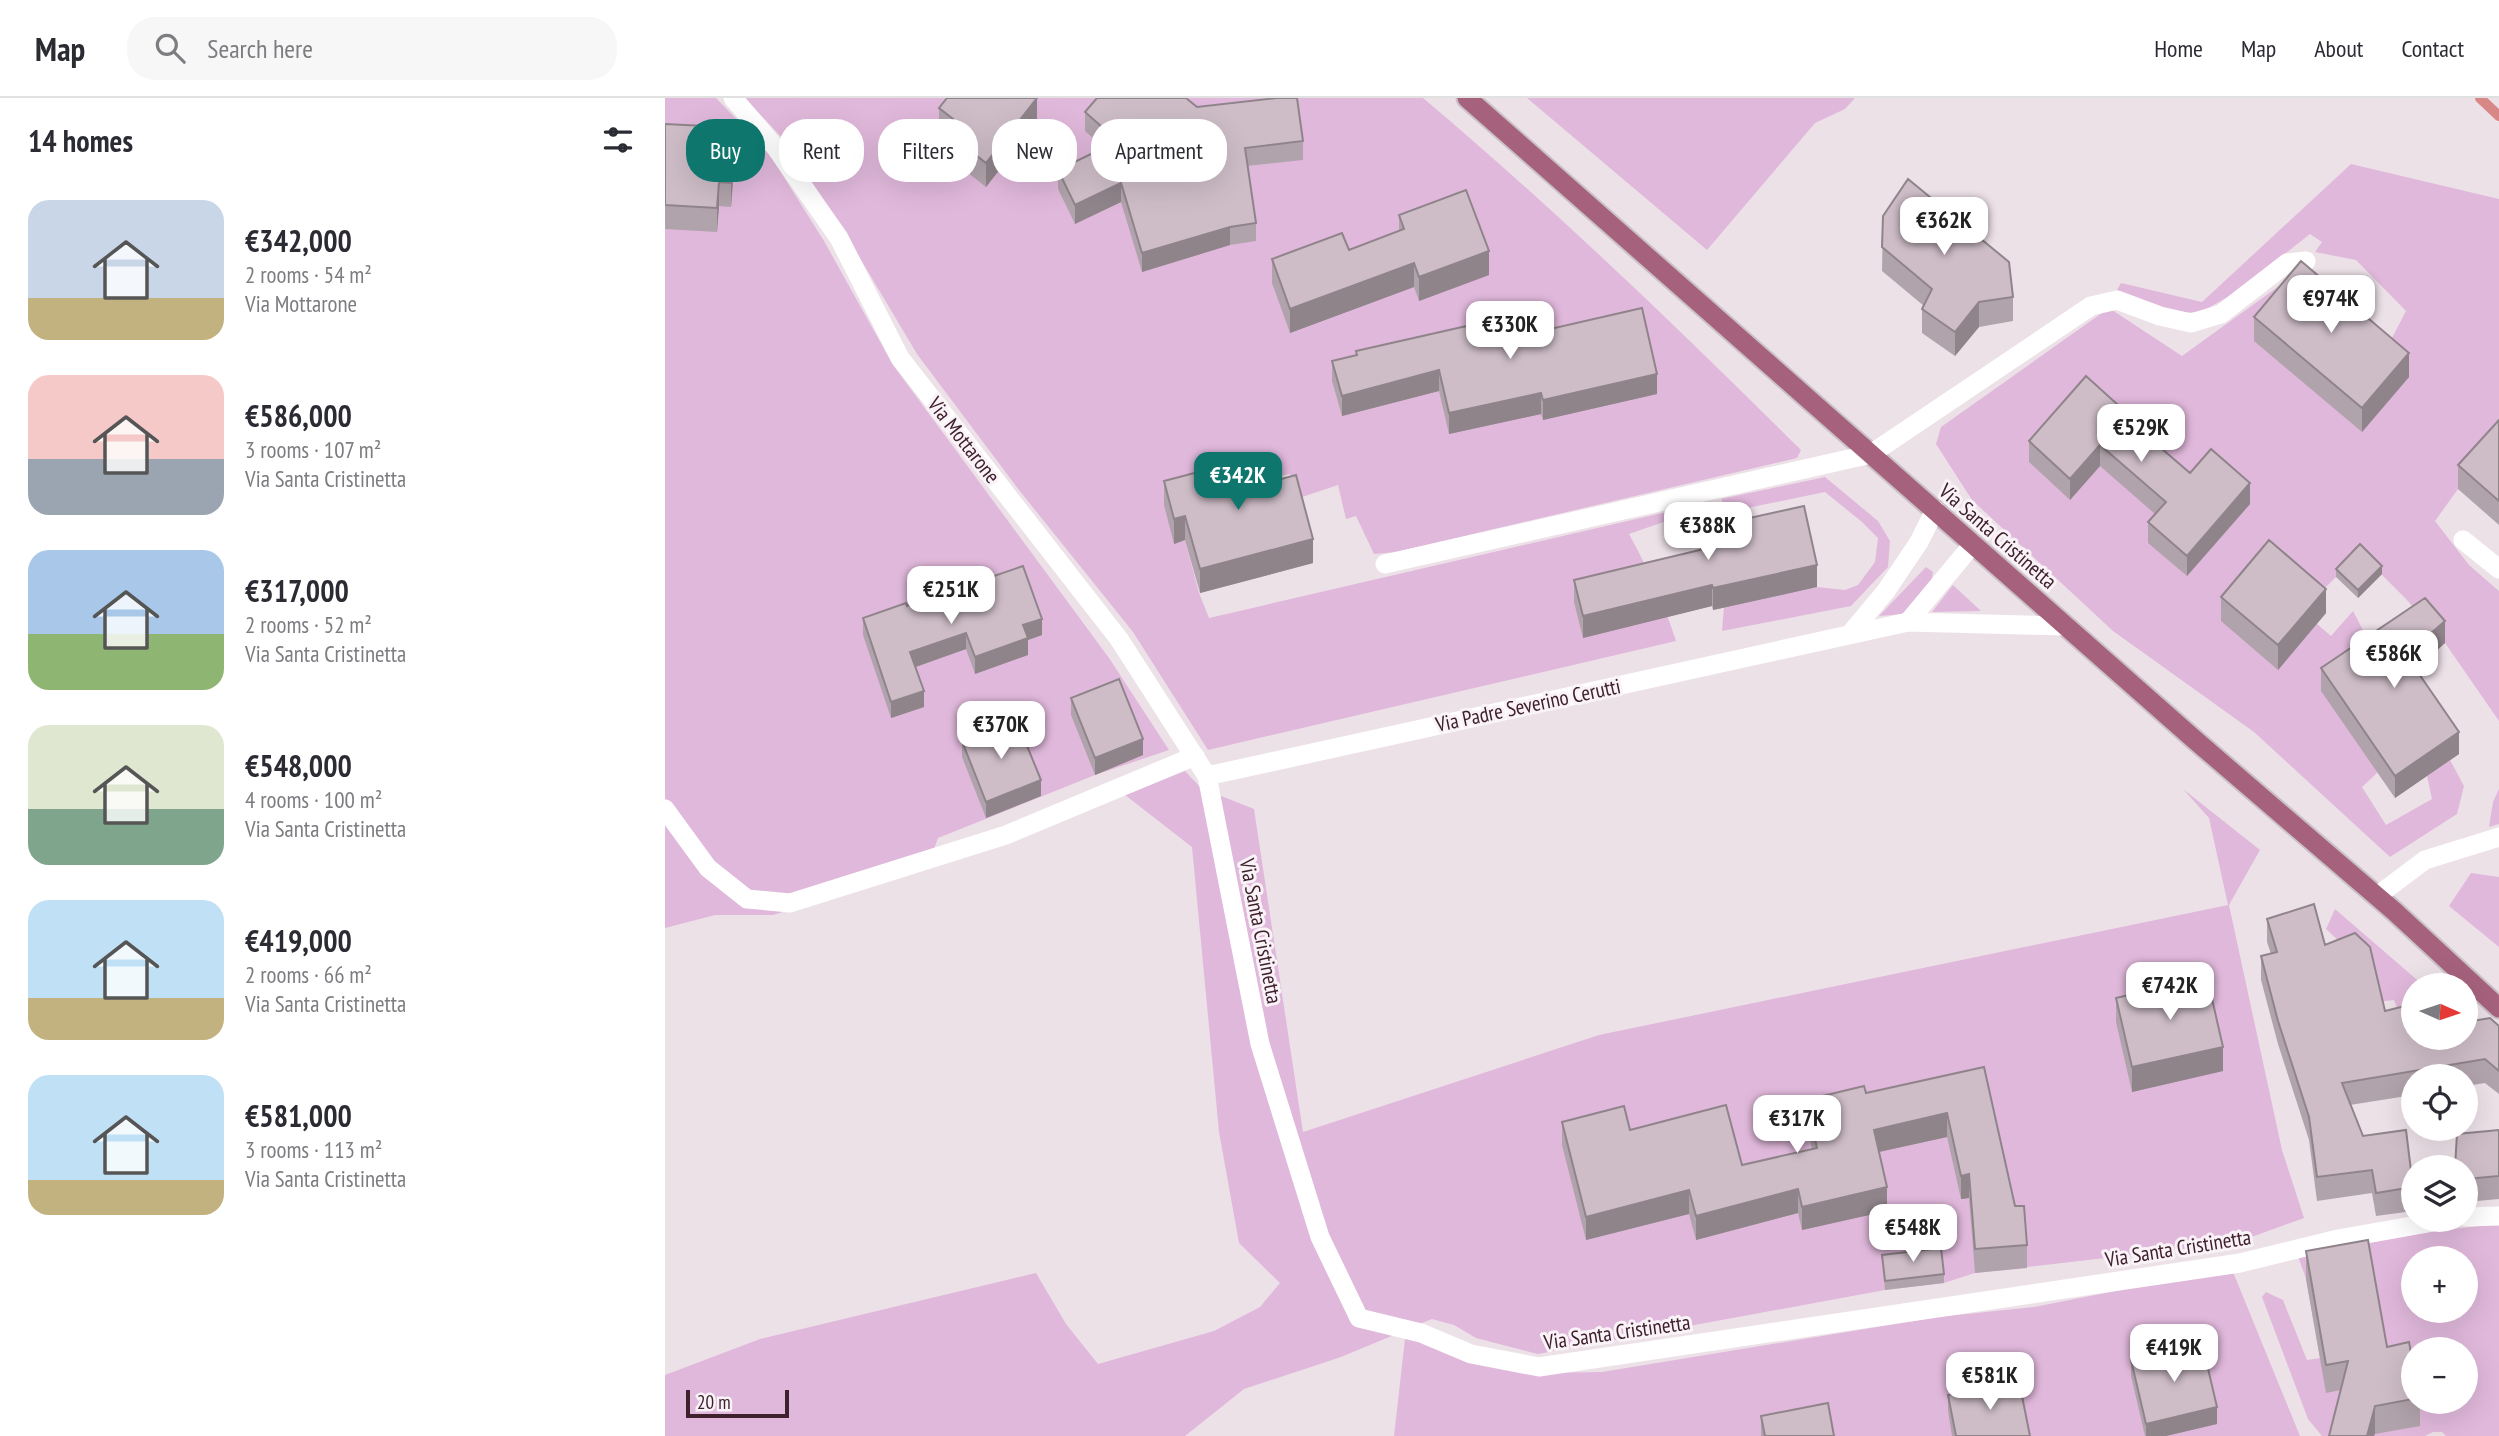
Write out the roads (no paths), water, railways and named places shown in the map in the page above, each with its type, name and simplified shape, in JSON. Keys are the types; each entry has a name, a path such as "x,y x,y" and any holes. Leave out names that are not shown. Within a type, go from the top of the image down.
{"main road":[{"name":"Via Santa Cristinetta","path":"1467,98 2377,896 2499,1008"}],"street":[{"name":"Via Mottarone","path":"733,98 776,148 839,238 900,358 1119,639 1207,776"},
{"path":"1385,564 1871,454 2091,306 2117,300 2160,316 2191,323 2221,314 2287,264 2306,261"},
{"path":"1850,634 1887,591 1919,542 1935,510"},
{"path":"2463,540 2499,569"},
{"path":"1909,622 1973,544"},
{"name":"Via Padre Severino Cerutti","path":"1207,776 1909,622 2066,626"},
{"path":"665,809 708,868 747,899 790,902 1006,835 1195,756"},
{"name":"Via Santa Cristinetta","path":"1207,776 1261,1044 1319,1237 1359,1318 1421,1332 1471,1354 1539,1367 2240,1263 2338,1239 2401,1228"},
{"path":"2377,896 2425,860 2499,837"},
{"path":"2478,1217 2499,1216"}],"waterway":[{"path":"2480,98 2499,116"}]}
